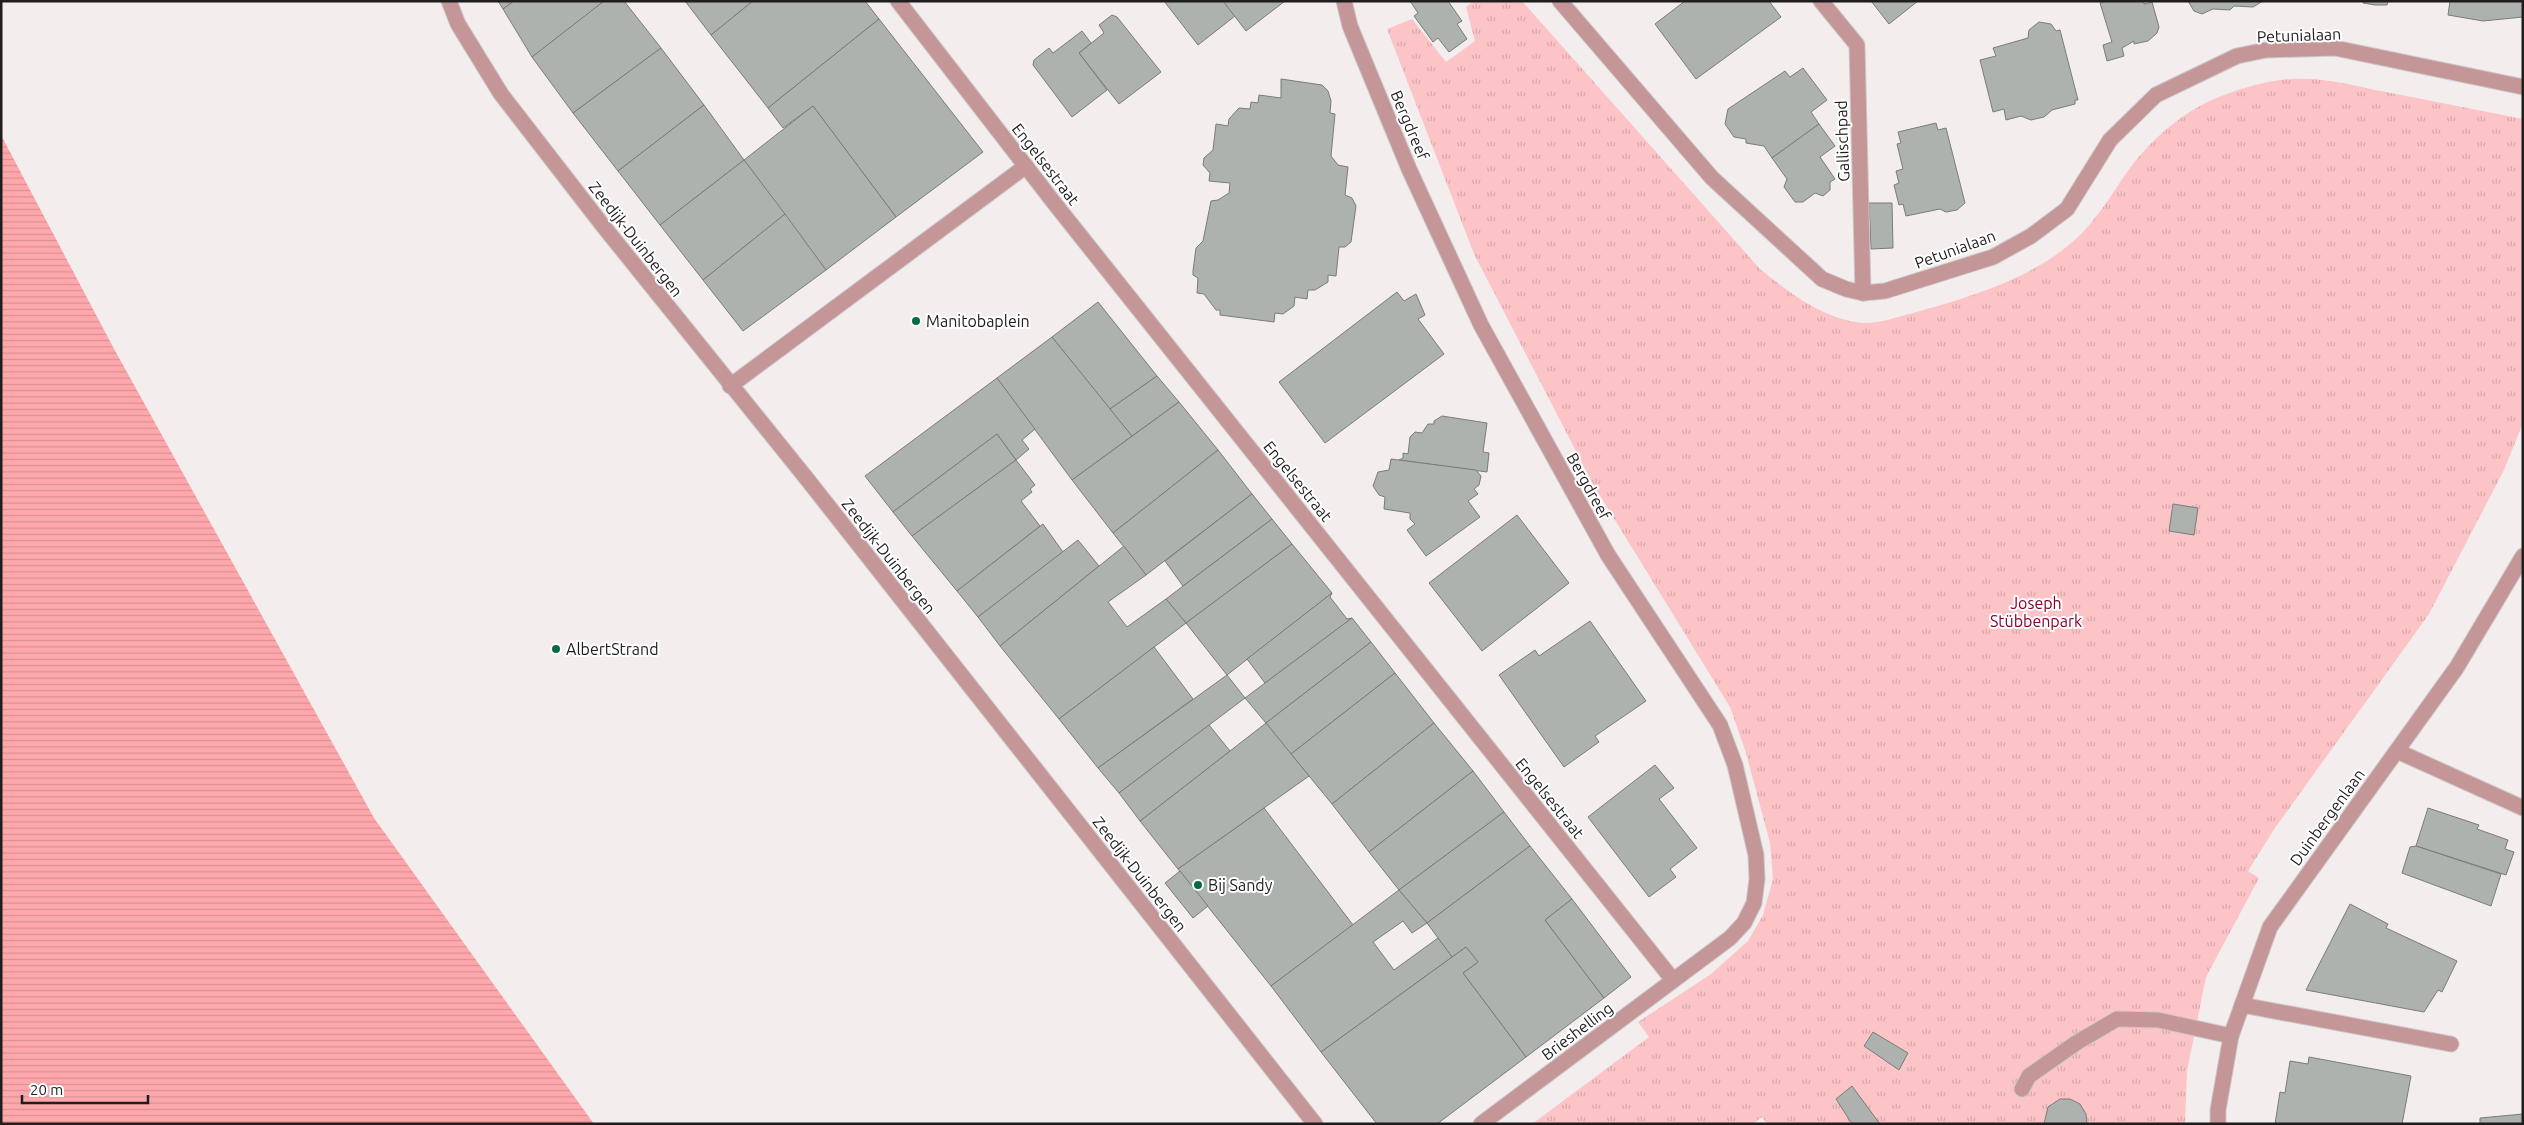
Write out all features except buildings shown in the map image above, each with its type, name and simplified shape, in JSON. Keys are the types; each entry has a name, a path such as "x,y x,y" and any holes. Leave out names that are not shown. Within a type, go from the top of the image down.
{"street":[{"name":"Zeedijk-Duinbergen","path":"449,1 458,24 501,94 1315,1124"},
{"name":"Engelsestraat","path":"898,1 1026,166 1673,980"},
{"name":"Bergdreef","path":"1344,1 1350,26 1409,169 1481,324 1608,555 1720,725 1735,765 1756,855 1757,879 1754,903 1744,923 1730,938 1694,966"},
{"name":"Petunialaan","path":"1560,1 1712,178 1822,278 1846,289 1863,293 1894,289 1984,260 2031,236 2067,209 2110,140 2156,95 2237,56 2266,50 2335,48 2523,87"},
{"name":"Gallischpad","path":"1821,1 1857,45 1863,293"},
{"path":"730,386 1026,166"},
{"name":"Duinbergenlaan","path":"2218,1124 2218,1110 2231,1036 2270,927 2332,838 2457,667 2523,556"},
{"path":"2397,751 2523,808"},
{"name":"Brieshelling","path":"1482,1124 1694,966"},
{"path":"2242,1005 2451,1044"},
{"path":"2022,1088 2029,1076 2076,1043 2117,1019 2158,1020 2231,1036"}],"green space":[{"name":"Joseph Stübbenpark","path":"1474,1 1522,1 1760,269 1807,304 1833,316 1862,323 1888,320 1978,293 2020,276 2040,265 2084,231 2098,215 2127,172 2158,136 2196,108 2240,89 2266,82 2316,79 2523,119 2523,423 2504,470 2429,614 2275,828 2248,871 2259,878 2206,977 2187,1071 2185,1124 1767,1124 1762,1117 1753,1124 1532,1124 1649,1037 1638,1022 1711,974 1748,941 1763,915 1773,879 1770,843 1746,753 1730,707 1594,486 1474,254 1387,29 1412,19 1446,62 1475,41 1466,7"}],"shaded area":[{"path":"1,135 113,347 374,818 594,1124 1,1124"}],"place":[{"name":"Manitobaplein","path":"916,321"},
{"name":"AlbertStrand","path":"556,649"},
{"name":"Bij Sandy","path":"1198,885"}]}
